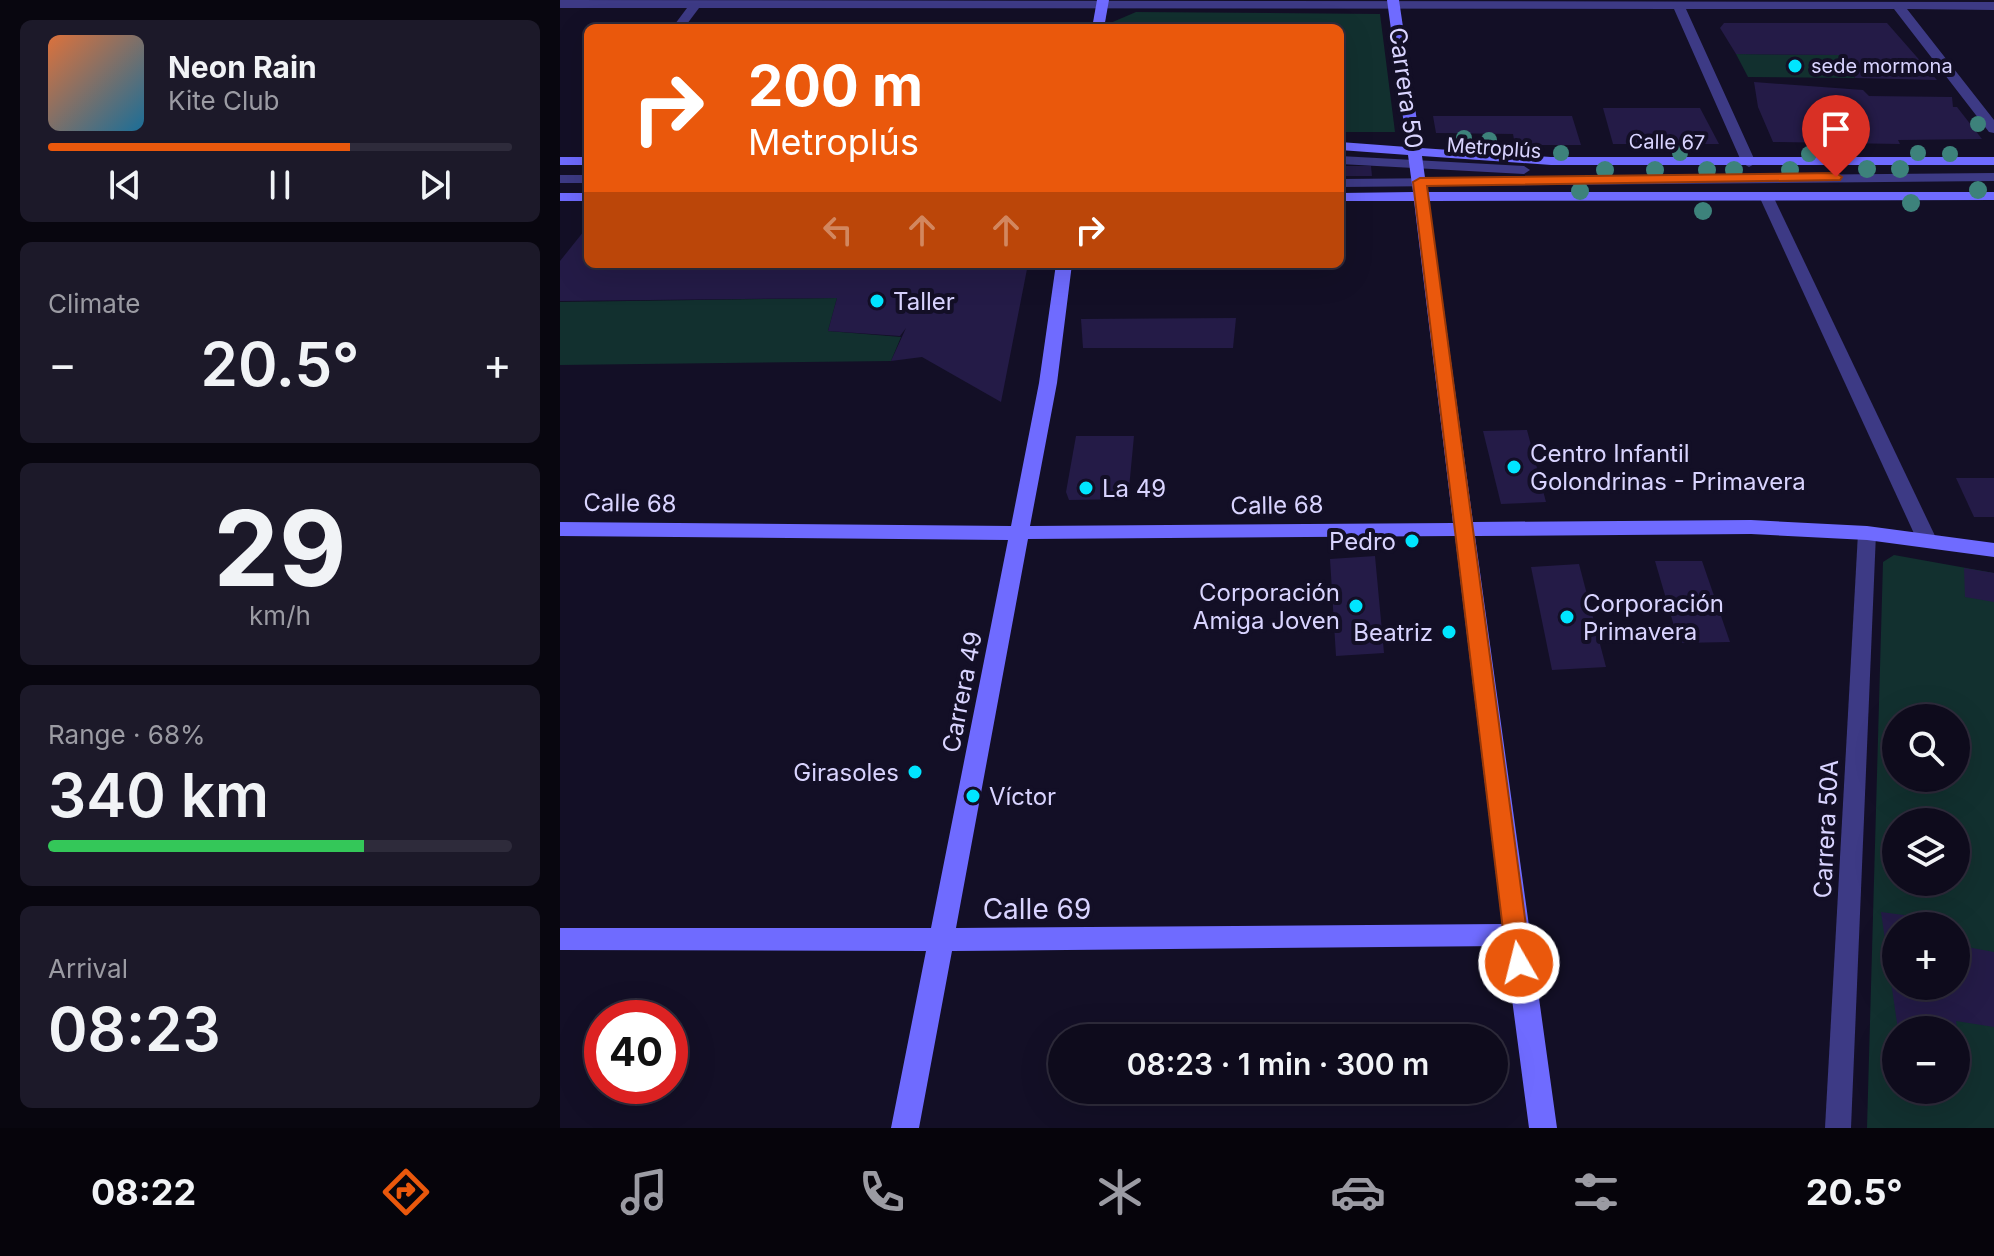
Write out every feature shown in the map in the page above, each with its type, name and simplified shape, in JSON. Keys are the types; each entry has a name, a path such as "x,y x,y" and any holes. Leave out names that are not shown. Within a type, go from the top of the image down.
{"street":[{"path":"681,24 697,2"},
{"path":"1099,24 1103,3"},
{"name":"Carrera 50","path":"1394,3 1421,190 1515,935 1543,1128"},
{"path":"1677,3 1749,163"},
{"path":"560,4 1895,3 1994,6"},
{"path":"1895,3 1994,129"},
{"name":"Calle 67","path":"1344,147 1416,156 1522,159 1749,163 1994,161"},
{"path":"560,161 584,161"},
{"path":"1344,197 1421,190 1994,196"},
{"path":"1766,196 1927,540"},
{"path":"560,197 584,197"},
{"name":"Carrera 49","path":"905,1128 1048,383 1063,268"},
{"name":"Calle 68","path":"560,529 978,533 1019,530 1065,533 1751,527 1867,533 1994,550"},
{"name":"Calle 69","path":"560,939 1515,935"}],"lane":[{"name":"Metroplús","path":"1344,160 1416,156 1646,178"},
{"name":"Metroplús","path":"1344,183 1421,190 1646,178 1994,177"},
{"path":"560,179 584,179"},
{"name":"Carrera 50A","path":"1838,1128 1867,533"}],"green space":[{"path":"1136,12 1380,14 1395,132 1344,132 1344,24 1108,24"},
{"name":"sede mormona","path":"1736,54 1841,55 1855,78 1748,77"},
{"path":"837,298 828,331 901,337 891,361 560,365 560,302"},
{"path":"1894,555 1994,573 1994,1128 1867,1128 1883,562"}],"building":[{"name":"sede mormona","path":"1724,23 1887,23 1937,80 1855,78 1841,55 1736,54 1720,28"},
{"path":"1754,82 1863,90 1869,96 1952,97 1953,107 1957,107 1982,139 1898,140 1900,144 1773,142 1758,107"},
{"path":"1603,108 1700,108 1719,144 1613,144"},
{"path":"1433,116 1572,116 1581,145 1515,145 1513,134 1436,133"},
{"path":"1344,166 1371,166 1372,176 1344,176"},
{"path":"584,231 584,268 1027,268 1001,402 922,357 891,361 906,328 900,336 828,331 837,298 560,301 560,261"},
{"path":"1236,318 1233,348 1083,348 1081,319"},
{"name":"Centro Infantil Golondrinas - Primavera","path":"1527,430 1546,502 1501,504 1483,431"},
{"path":"1076,436 1134,436 1128,499 1069,500 1066,492"},
{"path":"1956,478 1994,478 1994,517 1974,517"},
{"name":"Corporación Amiga Joven","path":"1375,556 1384,653 1336,656 1330,559"},
{"path":"1655,561 1702,561 1730,642 1679,643"},
{"name":"Corporación Primavera","path":"1579,564 1606,667 1552,670 1531,567"},
{"path":"1964,568 1994,573 1994,602 1965,597"},
{"path":"1970,948 1994,952 1994,1027 1970,1023 1970,1016 1896,1016 1894,1000 1970,1000"}],"place":[{"name":"sede mormona","path":"1795,66"},
{"name":"Taller","path":"877,301"},
{"name":"Centro Infantil Golondrinas - Primavera","path":"1514,467"},
{"name":"La 49","path":"1086,488"},
{"name":"Pedro","path":"1412,541"},
{"name":"Corporación Amiga Joven","path":"1356,606"},
{"name":"Corporación Primavera","path":"1567,617"},
{"name":"Beatriz","path":"1449,632"},
{"name":"Girasoles","path":"915,772"},
{"name":"Víctor","path":"973,796"}],"route":[{"path":"1519,963 1420,182 1836,177"}]}
